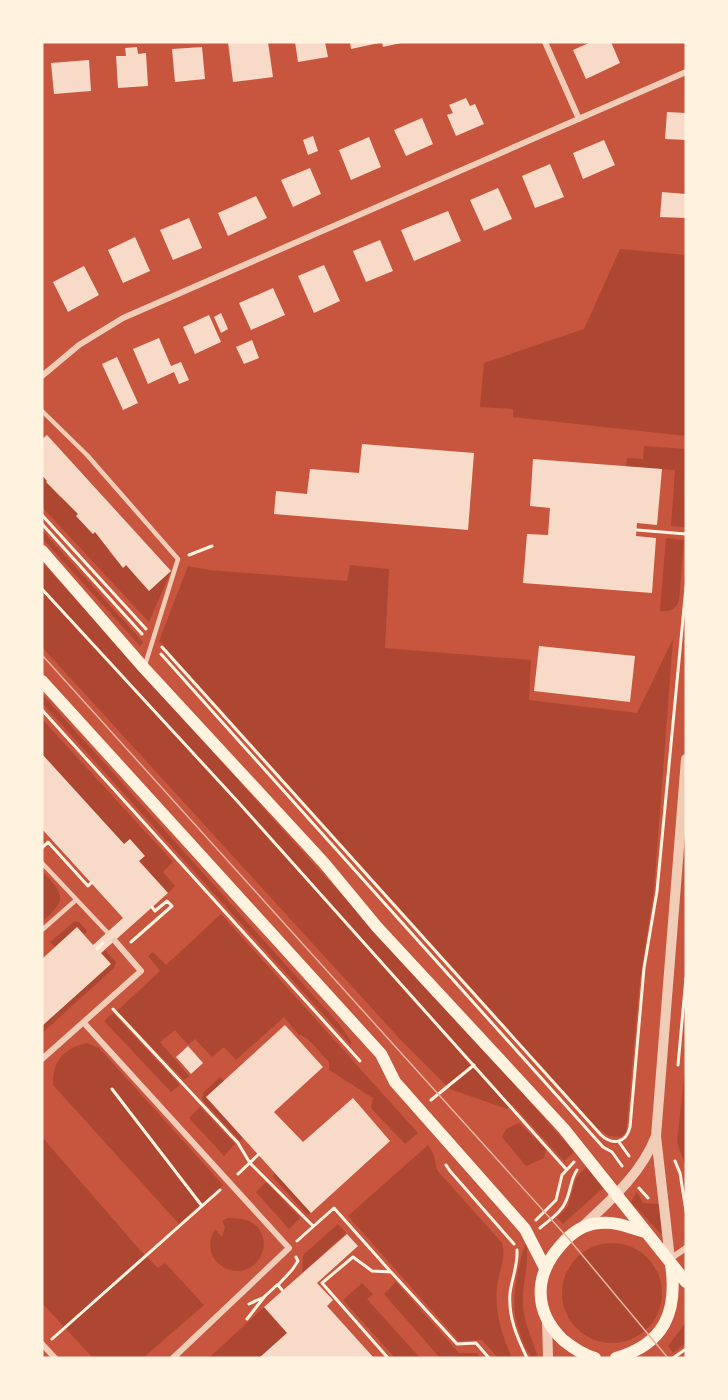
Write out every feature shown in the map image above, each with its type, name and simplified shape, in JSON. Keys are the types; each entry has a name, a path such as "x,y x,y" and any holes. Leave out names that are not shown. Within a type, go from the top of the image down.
{"main road":[{"path":"42,551 144,668 324,863 377,927 564,1129 686,1281"},
{"path":"42,681 381,1054 396,1082 528,1233 545,1268"},
{"path":"595,1358 570,1346 547,1320 540,1292 545,1268 562,1243 582,1227 603,1222 645,1232"},
{"path":"616,1358 639,1349 652,1339 668,1317 674,1295 670,1259"}],"street":[{"path":"545,42 579,119"},
{"path":"42,376 79,345 123,318 686,72"},
{"path":"686,759 656,1136 670,1259 686,1248"},
{"path":"42,1059 141,970 115,941"},
{"path":"84,1023 289,1248 173,1358"},
{"path":"582,1227 617,1194 641,1166 656,1136"},
{"path":"547,1320 548,1358"},
{"path":"43,1345 55,1358"}],"lane":[{"path":"42,411 87,455 178,559 144,668"},
{"path":"42,863 107,932"},
{"path":"42,930 76,900"}],"path":[{"path":"42,515 609,1142 619,1142 625,1138 630,1127 644,968 657,891 686,587"},
{"path":"42,524 603,1147 612,1152 647,1198 664,1198 683,1194"},
{"path":"637,530 686,534"},
{"path":"178,559 212,546"},
{"path":"42,589 239,803 566,1169 562,1175 556,1200 549,1205 517,1249 517,1266 510,1305 514,1328 527,1358"},
{"path":"42,710 360,1061"},
{"path":"42,848 48,842 89,884 83,890"},
{"path":"129,944 172,906 167,901 155,911 152,907"},
{"path":"677,1072 686,978"},
{"path":"107,1002 238,1143 250,1163 313,1226"},
{"path":"419,1110 474,1065"},
{"path":"112,1089 202,1206"},
{"path":"505,1243 528,1233 563,1208 572,1177 603,1147"},
{"path":"43,1345 259,1154"},
{"path":"674,1160 680,1173 686,1211"},
{"path":"445,1162 450,1171 517,1249"},
{"path":"247,1319 298,1261 289,1248 334,1208 457,1344 476,1343 489,1358"},
{"path":"388,1358 322,1283 353,1257 372,1271 391,1272"},
{"path":"278,1285 282,1290"},
{"path":"673,1358 686,1349"}],"shaded area":[{"path":"620,249 686,255 686,436 513,417 513,409 480,407 484,363 584,329"},
{"path":"644,446 686,449 685,527 671,526 675,470 626,467 627,458 643,459"},
{"path":"42,475 60,498 62,496 78,514 76,516 92,534 95,532 110,549 109,552 123,567 126,565 149,590 171,571 149,622 42,507"},
{"path":"42,530 143,642 140,646 42,538"},
{"path":"666,538 684,540 679,601 669,611 660,611"},
{"path":"42,562 311,861 454,1015 574,1152 564,1161 512,1104 507,1109 450,1089 399,1038 42,647"},
{"path":"350,565 389,569 385,648 531,660 529,700 637,713 673,639 654,890 640,981 626,1133 621,1137 609,1136 597,1128 159,641 188,566 209,570 347,581"},
{"path":"42,694 340,1025 352,1043 350,1044 42,703"},
{"path":"42,719 173,862 163,872 175,886 168,893 139,861 130,839 124,844 42,754"},
{"path":"42,871 55,886 60,897 56,908 42,922"},
{"path":"221,914 418,1133 405,1144 371,1108 373,1098 329,1070 329,1062 308,1039 298,1034 284,1017 236,1060 224,1047 212,1057 195,1039 188,1045 175,1030 160,1042 189,1076 184,1080 117,1011 160,971 148,956 153,952 166,965"},
{"path":"75,921 87,931 84,934 77,927 55,947 50,942"},
{"path":"105,950 116,962 114,968 42,1033 42,1026"},
{"path":"113,1013 180,1085 171,1092 104,1021"},
{"path":"87,1043 99,1048 223,1185 179,1224 53,1085 57,1062 61,1057 72,1048"},
{"path":"686,1060 686,1167 677,1142"},
{"path":"220,1077 224,1081 243,1137 240,1141 202,1100 203,1093"},
{"path":"200,1107 235,1144 224,1156 189,1118"},
{"path":"519,1123 546,1149 544,1158 526,1166 502,1137 506,1129"},
{"path":"42,1137 139,1249 158,1268 165,1263 204,1305 143,1358 93,1358 42,1303"},
{"path":"428,1145 434,1155 438,1171 502,1243 503,1257 498,1280 497,1310 504,1339 512,1358 498,1358 482,1340 459,1341 348,1216"},
{"path":"586,1167 603,1185 603,1188 563,1224 557,1218 568,1206 576,1178"},
{"path":"276,1173 311,1213 307,1215 272,1176"},
{"path":"266,1182 300,1218 289,1229 256,1192"},
{"path":"637,1192 643,1203 659,1204 662,1231 660,1233 631,1202"},
{"path":"228,1218 244,1219 256,1225 262,1234 264,1244 262,1254 256,1263 247,1269 235,1271 226,1269 217,1262 211,1252 210,1244 215,1229 222,1237 225,1227 222,1221"},
{"path":"338,1224 346,1233 302,1273 303,1255"},
{"path":"602,1243 622,1243 648,1257 659,1274 662,1293 659,1312 648,1329 622,1343 602,1343 584,1335 570,1321 562,1303 562,1283 570,1265 584,1251"},
{"path":"526,1244 523,1310 538,1358 531,1357 520,1334 515,1313 516,1280"},
{"path":"396,1282 459,1353 477,1353 481,1358 440,1358 384,1294"},
{"path":"362,1283 373,1294 367,1299 420,1358 395,1358 343,1300"},
{"path":"264,1307 287,1333 259,1358 209,1358"},
{"path":"686,1322 686,1343 673,1353 668,1346"}],"building":[{"path":"228,42 268,42 273,77 233,82"},
{"path":"295,42 325,42 328,57 298,62"},
{"path":"350,42 379,42 379,43 351,49"},
{"path":"382,42 401,42 401,43 383,47"},
{"path":"591,42 611,42 620,63 586,79 573,50"},
{"path":"137,47 138,54 146,53 148,86 118,88 116,56 126,56 125,48"},
{"path":"202,47 205,79 175,82 172,49"},
{"path":"89,60 91,91 54,94 51,63"},
{"path":"466,98 470,106 475,104 484,124 456,136 447,115 453,113 449,105"},
{"path":"667,112 686,113 686,140 665,139"},
{"path":"422,118 433,144 406,156 394,130"},
{"path":"313,136 318,151 308,155 303,140"},
{"path":"369,137 381,167 351,180 339,150"},
{"path":"604,140 615,165 583,179 573,153"},
{"path":"550,164 564,197 535,208 522,176"},
{"path":"310,168 321,194 293,207 281,180"},
{"path":"498,188 512,219 484,231 470,200"},
{"path":"662,192 686,194 686,218 660,217"},
{"path":"256,196 267,218 228,236 218,213"},
{"path":"448,211 461,241 414,261 401,230"},
{"path":"189,218 202,248 173,260 160,230"},
{"path":"135,237 150,271 123,283 108,250"},
{"path":"380,240 393,271 366,282 353,251"},
{"path":"324,265 340,301 314,313 298,276"},
{"path":"84,266 99,295 68,312 53,282"},
{"path":"273,288 285,315 251,330 239,303"},
{"path":"221,313 228,329 221,333 214,317"},
{"path":"209,315 221,342 195,354 183,327"},
{"path":"159,338 171,366 181,362 189,380 179,384 174,372 148,384 133,349"},
{"path":"252,340 259,358 244,364 236,347"},
{"path":"117,357 138,403 123,410 102,364"},
{"path":"47,435 171,571 149,591 126,565 123,568 95,532 93,534 76,516 78,514 46,482 42,475 42,439"},
{"path":"362,444 474,453 468,530 274,514 276,491 307,494 310,469 359,473"},
{"path":"533,459 662,469 657,525 637,523 636,536 656,538 652,593 523,583 527,534 548,535 550,508 530,506"},
{"path":"539,646 635,656 630,702 534,691"},
{"path":"42,754 124,844 130,839 145,856 139,861 168,893 101,953 111,964 42,1026 42,959 77,927 93,945 123,918 42,829"},
{"path":"285,1025 323,1067 274,1112 303,1142 353,1098 390,1141 311,1213 206,1097"},
{"path":"188,1046 203,1063 191,1074 176,1057"},
{"path":"347,1234 358,1246 317,1283 333,1300 327,1306 374,1358 259,1358 287,1333 264,1307"}],"tram line":[{"path":"42,655 568,1238 668,1358"}]}
